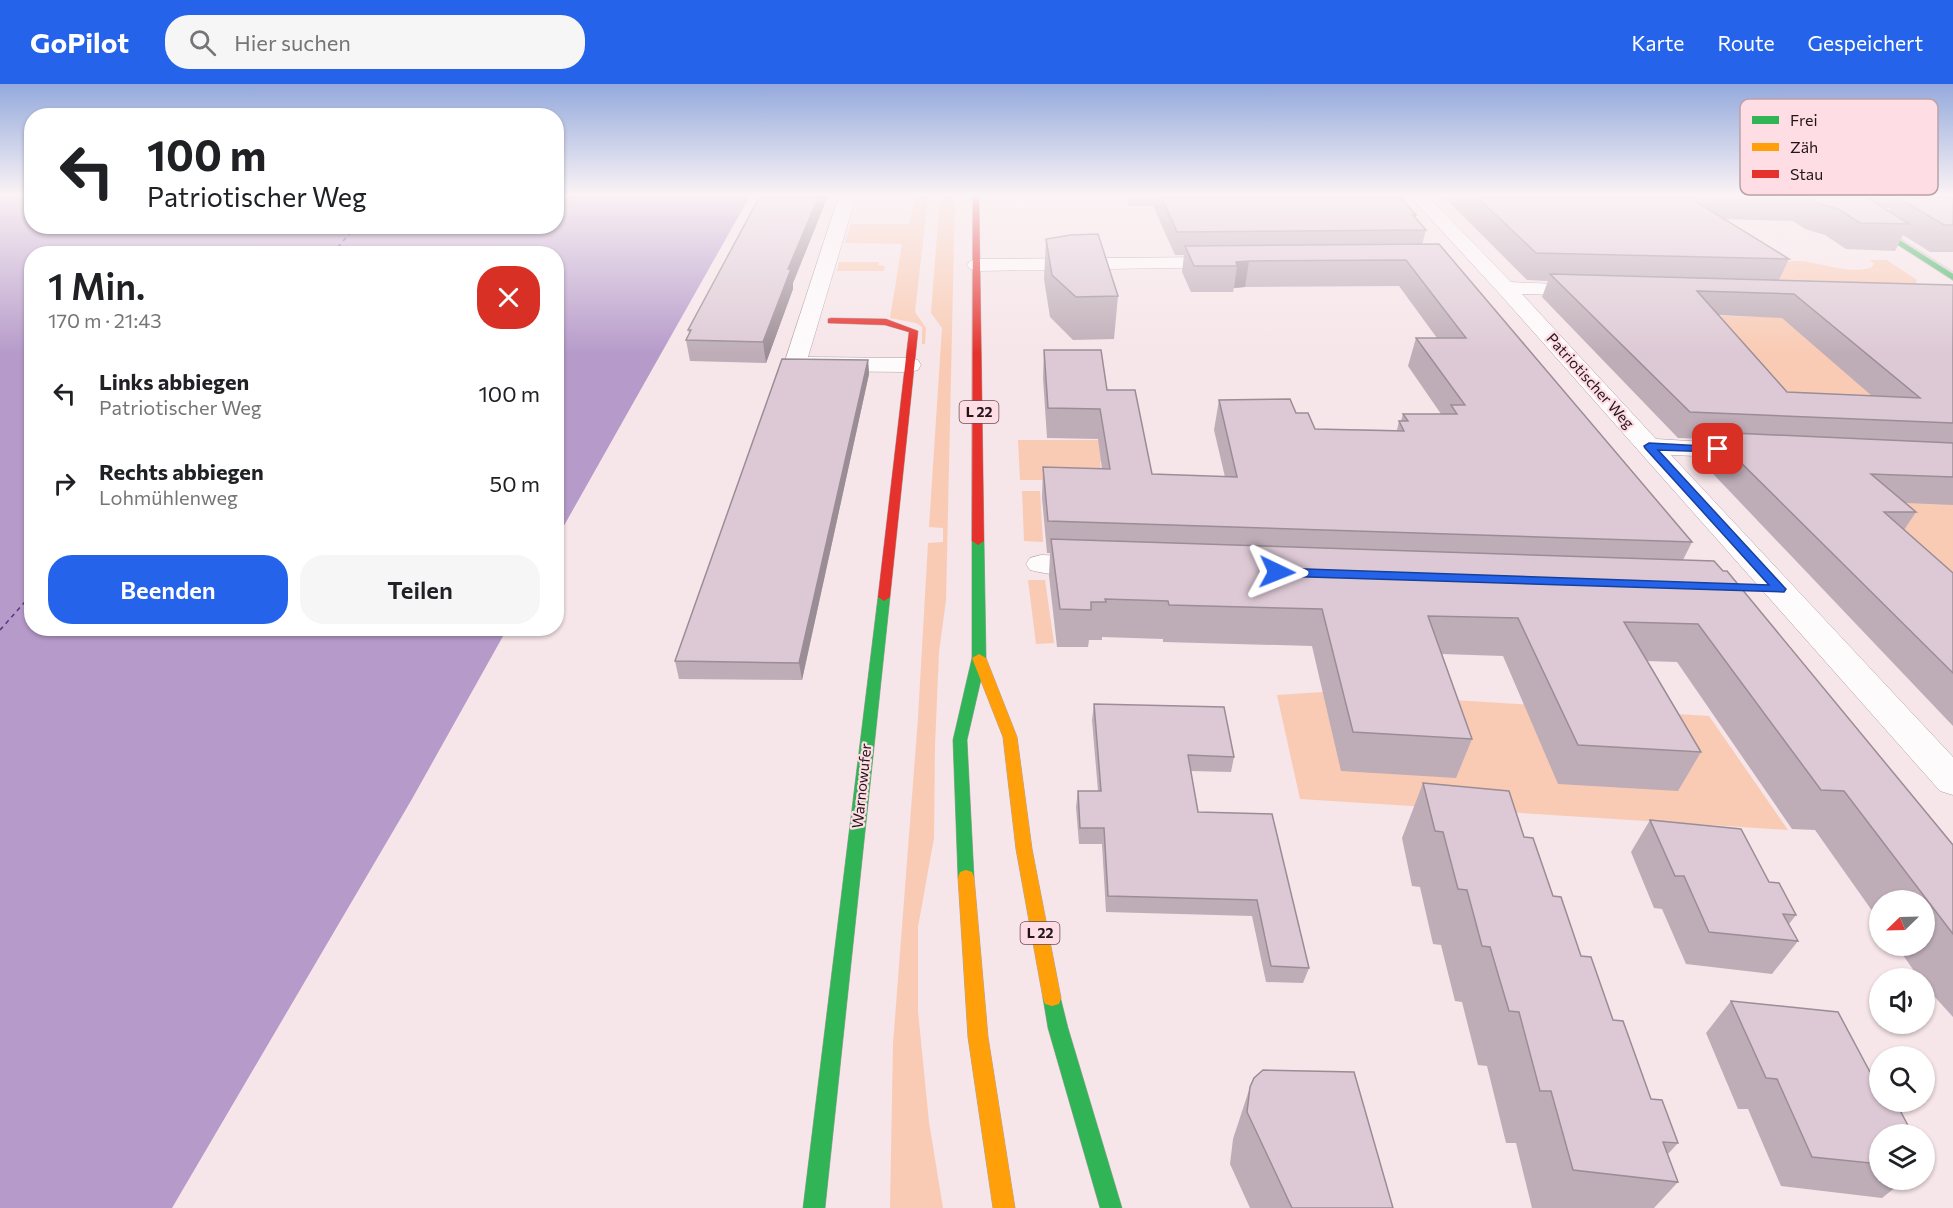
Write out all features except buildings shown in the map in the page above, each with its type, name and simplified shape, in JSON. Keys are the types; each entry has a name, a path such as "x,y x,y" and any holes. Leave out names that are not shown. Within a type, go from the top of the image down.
{"main road":[{"name":"L 22","path":"977,248 979,658 960,740 964,850 978,1037 1004,1208"},
{"path":"1907,248 1953,278"},
{"name":"Warnowufer","path":"814,1208 914,331 908,326 831,321"},
{"name":"L 22","path":"979,658 1010,737 1024,849 1058,1028 1111,1208"}],"street":[{"path":"831,248 795,364 910,365"},
{"name":"Patriotischer Weg","path":"1469,248 1953,781"},
{"path":"1451,261 1478,258"},
{"path":"977,265 1250,262"},
{"path":"1506,288 1608,291"},
{"path":"1649,446 1765,451"},
{"path":"1041,564 1124,567"},
{"path":"1737,588 1780,589"}],"shaded area":[{"path":"0,248 24,248 24,636 503,636 412,799 172,1208 0,1208"},
{"path":"564,248 720,248 564,526"},
{"path":"901,248 922,248 915,312 926,328 925,344 922,344 922,327 916,323 890,318"},
{"path":"936,248 954,248 946,600 939,652 934,838 918,927 918,1011 929,1122 943,1208 890,1208 893,1044 918,718 928,543 943,542 943,528 929,527 942,328 931,313"},
{"path":"1870,260 1887,260 1917,280 1916,284 1907,288 1775,284 1775,262 1805,261 1855,270 1871,268 1874,264"},
{"path":"839,262 879,262 878,265 885,266 884,271 837,271"},
{"path":"1672,315 1811,318 1904,424 1738,383"},
{"path":"1018,440 1103,440 1106,461 1100,462 1103,480 1020,480"},
{"path":"1806,486 1953,505 1953,662"},
{"path":"1022,491 1040,491 1043,542 1024,541"},
{"path":"1028,580 1045,580 1054,643 1036,644"},
{"path":"1323,692 1709,716 1788,830 1300,799 1277,695"}],"ferry route":[{"path":"0,630 24,603"}],"tram line":[{"path":"1916,248 1953,272"}],"traffic: fast":[{"path":"1907,248 1953,278"},
{"path":"966,877 960,740 979,658 978,541"},
{"path":"814,1208 884,597"},
{"path":"1052,998 1058,1028 1111,1208"}],"traffic: slow":[{"path":"979,658 1010,737 1024,849 1052,998"},
{"path":"966,877 978,1037 1004,1208"}],"traffic: jam":[{"path":"976,248 978,541"},
{"path":"831,321 886,322 914,331 884,597"}],"route":[{"path":"1277,572 1780,589 1649,446 1718,449"}]}
